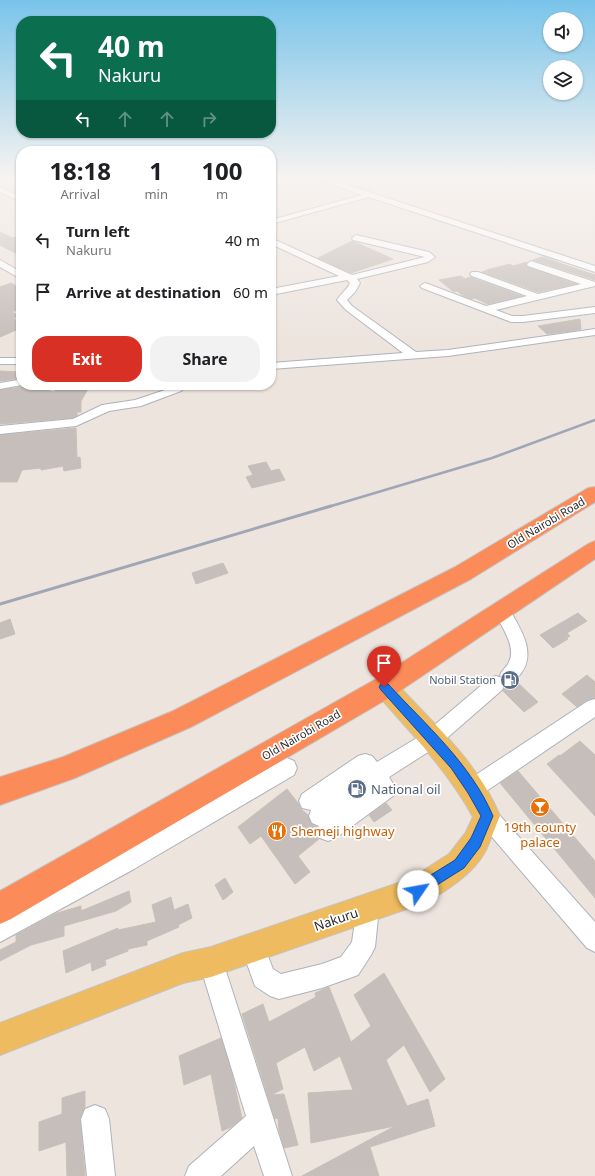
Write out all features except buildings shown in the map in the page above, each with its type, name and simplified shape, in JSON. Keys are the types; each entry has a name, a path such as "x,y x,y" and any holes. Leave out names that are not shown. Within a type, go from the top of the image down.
{"highway":[{"name":"Old Nairobi Road","path":"0,791 73,766 182,719 463,573 595,493"},
{"name":"Old Nairobi Road","path":"0,908 384,687 595,549"}],"main road":[{"path":"384,687 455,764 472,789 487,816"},
{"name":"Nakuru","path":"0,1039 184,968 211,962 418,891 459,864 476,842 487,816"}],"street":[{"path":"479,231 595,269"},
{"path":"276,291 349,278 425,260 431,257 426,254 356,238"},
{"path":"276,244 349,278 355,283 352,290 344,296 342,300 349,308 413,355"},
{"path":"0,263 16,273"},
{"path":"531,264 593,284"},
{"path":"475,274 538,297"},
{"path":"486,309 593,284"},
{"path":"425,286 511,319 523,319 595,310"},
{"path":"276,365 448,353 595,332"},
{"path":"276,357 286,364"},
{"path":"0,361 16,361"},
{"path":"0,386 16,384"},
{"path":"0,430 76,422 106,408 138,402 174,390"},
{"path":"375,775 432,739 502,680 518,663 520,653 518,642 501,610"},
{"path":"472,789 595,707"},
{"path":"365,763 375,775 386,789 319,816 365,763"},
{"path":"0,930 107,872 252,790 287,768"},
{"path":"487,816 595,940"},
{"path":"253,947 264,977 279,986 322,976 349,966 363,946 368,908"},
{"path":"211,962 278,1176"},
{"path":"95,1119 100,1176"},
{"path":"199,1176 261,1121"}],"waterway":[{"path":"540,254 558,260"}],"railway":[{"path":"328,507 492,458 595,420"},
{"path":"0,604 331,506"}],"place":[{"name":"Nobil Station","path":"510,680"},
{"name":"National oil","path":"357,789"},
{"name":"19th county palace","path":"540,807"},
{"name":"Shemeji highway","path":"277,831"}],"route":[{"path":"384,687 455,764 472,789 487,816 476,842 459,864 418,891"}]}
